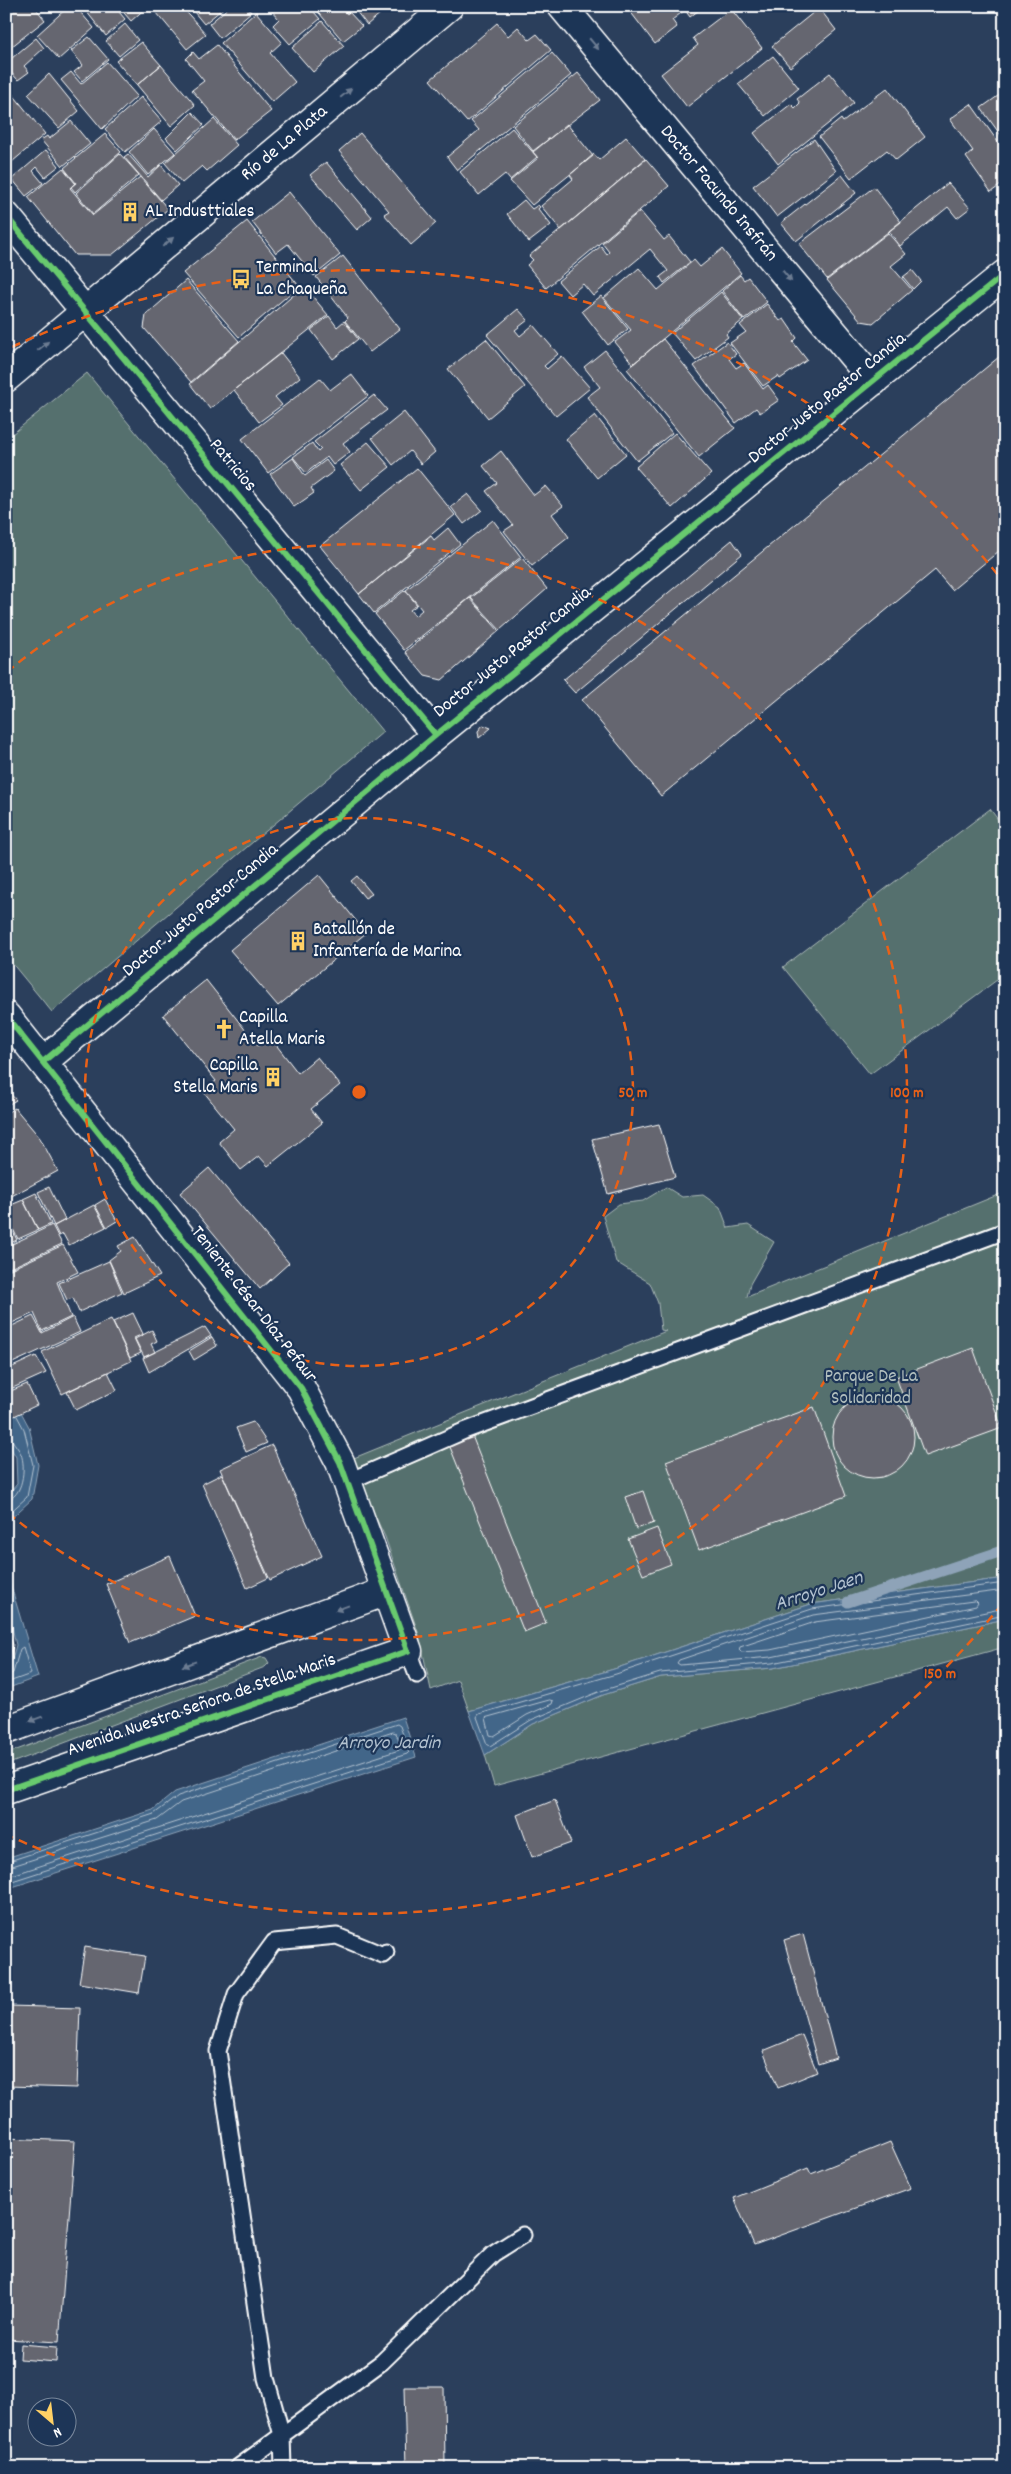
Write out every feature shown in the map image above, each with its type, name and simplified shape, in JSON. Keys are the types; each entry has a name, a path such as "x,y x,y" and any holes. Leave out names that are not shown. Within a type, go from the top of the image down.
{"street":[{"name":"Río de La Plata","path":"6,378 449,6"},
{"name":"Doctor Facundo Insfrán","path":"562,6 874,381"},
{"name":"Patricios","path":"6,216 436,735"},
{"name":"Doctor Justo Pastor Candia","path":"44,1061 436,735 1005,274"},
{"name":"Teniente César Díaz Pefaur","path":"6,1016 44,1061 301,1388 340,1462 412,1663"},
{"path":"6,1730 387,1591"},
{"name":"Avenida Nuestra Señora de Stella Maris","path":"6,1790 412,1663"}],"lane":[{"path":"347,1482 464,1431 1005,1231"},
{"path":"283,2468 282,2435 266,2378 218,2051 236,1994 274,1942 337,1936 383,1955 386,1952"},
{"path":"237,2468 382,2362 493,2254 523,2235"}],"green space":[{"path":"87,373 383,732 52,1012 6,956 6,439"},
{"path":"990,809 1005,829 1005,974 870,1074 783,967"},
{"name":"Parque De La Solidaridad","path":"666,1187 682,1197 703,1195 720,1207 728,1228 748,1225 774,1242 750,1284 747,1297 1005,1192 1005,1578 811,1604 614,1669 469,1711 458,1680 431,1690 419,1635 385,1537 349,1460 666,1331 661,1330 658,1303 650,1283 616,1262 603,1216 619,1204 643,1201"},
{"path":"1005,1619 1005,1647 494,1786 485,1755 533,1724 603,1695 661,1677 773,1668"},
{"path":"262,1657 266,1658 269,1663 265,1667 6,1765 6,1754"}],"water":[{"path":"6,1384 29,1427 38,1465 32,1499 6,1523 6,1497 17,1484 16,1457 6,1440"},
{"path":"6,1569 38,1677 6,1689 6,1680 16,1645 6,1600"},
{"path":"1005,1578 1005,1619 773,1668 661,1677 603,1695 533,1724 485,1755 469,1711 614,1669 811,1604"},
{"name":"Arroyo Jardin","path":"403,1717 416,1757 6,1889 6,1858 153,1810 175,1792"}],"building":[{"path":"8,6 34,6 45,20 11,47 6,42 6,8"},
{"path":"69,6 75,6 94,28 59,59 37,35"},
{"path":"82,6 114,6 125,19 106,36"},
{"path":"118,6 148,6 131,21"},
{"path":"151,6 181,6 206,34 187,49"},
{"path":"189,6 226,6 204,24"},
{"path":"230,6 246,6 251,12 220,38 209,24"},
{"path":"273,6 309,6 320,19 290,44 273,25 279,19 270,9"},
{"path":"313,6 341,6 347,14 349,12 362,26 343,41"},
{"path":"352,6 377,6 382,12 367,25"},
{"path":"626,6 704,6 690,17 685,10 672,20 677,27 655,44"},
{"path":"819,8 836,30 790,67 772,46"},
{"path":"731,9 762,48 687,107 661,74 698,45 693,38"},
{"path":"256,12 282,42 270,53 295,82 272,102 221,43"},
{"path":"322,21 344,46 313,72 292,48"},
{"path":"497,23 508,36 518,27 529,40 537,34 551,50 467,122 430,80"},
{"path":"125,24 138,40 119,56 106,41"},
{"path":"89,37 108,59 82,81 74,72 83,65 71,51"},
{"path":"36,38 44,48 24,66 29,72 18,80 6,67 6,63"},
{"path":"141,42 161,65 137,85 116,61"},
{"path":"217,45 271,111 234,140 192,90 204,81 186,59 193,52 199,59"},
{"path":"552,53 571,75 457,170 447,157 479,130 471,121"},
{"path":"773,56 799,88 765,116 738,84"},
{"path":"107,62 137,96 102,129 61,80 71,72 81,84"},
{"path":"161,65 195,105 171,126 137,85"},
{"path":"578,73 600,100 533,151 513,126"},
{"path":"830,73 854,103 778,164 754,133 791,104 795,108 800,103 797,99"},
{"path":"49,74 79,111 59,128 28,94"},
{"path":"6,88 45,134 6,167"},
{"path":"887,88 925,137 896,160 887,150 851,178 819,137 841,119 843,122"},
{"path":"1005,91 1005,141 981,108"},
{"path":"141,97 162,121 125,152 105,129"},
{"path":"971,104 1005,152 1005,182 991,192 966,157 973,151 950,119"},
{"path":"192,112 204,125 177,150 166,138"},
{"path":"214,119 237,145 207,171 202,166 182,183 165,163"},
{"path":"71,121 90,144 63,166 41,140 47,136 49,139"},
{"path":"567,124 593,156 532,205 510,181 538,158 533,152"},
{"path":"512,128 537,157 510,180 505,174 479,195 460,172"},
{"path":"154,129 175,153 148,175 129,152"},
{"path":"360,133 436,223 411,245 384,214 389,211 339,151"},
{"path":"105,134 121,152 75,192 71,187 76,183 64,168"},
{"path":"626,137 645,159 561,230 541,206 573,179 570,175 594,154 599,160"},
{"path":"814,139 836,171 777,217 753,186"},
{"path":"46,150 59,166 45,177 37,167 33,171 43,183 26,196 12,179"},
{"path":"120,154 139,175 93,214 76,193"},
{"path":"128,154 148,177 161,165 178,185 161,200 124,157"},
{"path":"646,159 669,186 546,288 527,265 533,260 529,256"},
{"path":"326,162 372,217 357,230 310,175"},
{"name":"AL Industtiales","path":"63,168 75,183 70,188 93,215 140,177 168,209 112,255 75,255 28,197"},
{"path":"842,175 856,193 796,241 781,223"},
{"path":"948,183 970,208 957,218 948,207 900,246 889,231"},
{"path":"874,187 901,222 827,279 799,244"},
{"path":"289,192 340,255 314,276 288,244 276,253 252,222"},
{"path":"524,200 532,209 538,205 540,207 538,209 551,225 529,242 507,214"},
{"path":"640,211 664,240 669,236 690,262 664,283 660,277 668,271 650,249 593,296 583,284 570,295 558,281 601,246 607,254 609,252 602,243"},
{"name":"Terminal La Chaqueña","path":"247,221 299,286 239,337 183,273"},
{"path":"888,233 906,254 891,266 912,290 873,323 861,321 827,280"},
{"path":"722,249 741,273 633,364 615,342 631,330 604,298 639,268 658,290 694,260 700,267"},
{"path":"343,256 400,329 370,352 345,321 348,318 316,277"},
{"path":"912,270 921,281 913,289 903,277"},
{"path":"740,275 744,280 748,277 767,302 744,320 722,291"},
{"path":"186,280 239,341 191,382 144,328 146,315"},
{"path":"304,286 328,315 210,409 190,384"},
{"path":"721,292 743,320 726,334 728,337 696,361 672,333"},
{"path":"6,295 10,299 9,316 6,319"},
{"path":"601,296 628,329 608,345 582,311"},
{"path":"767,304 780,321 784,319 797,338 793,342 807,360 780,379 778,376 763,386 730,343 746,332 740,325"},
{"path":"518,309 528,320 515,330 520,336 533,325 558,354 544,366 547,369 562,356 590,388 556,416 487,335"},
{"path":"329,316 337,327 344,321 358,339 333,359 311,330"},
{"path":"486,339 525,387 488,418 448,369"},
{"path":"663,339 735,428 699,457 627,369"},
{"path":"727,342 736,354 729,359 736,368 744,363 763,389 768,385 779,400 760,413 756,408 736,423 694,366"},
{"path":"605,350 672,433 637,461 587,397 600,387 584,367"},
{"path":"1005,352 1005,546 952,590 935,570 661,796 582,700"},
{"path":"281,353 300,377 275,397 282,405 259,422 234,390"},
{"path":"351,374 368,396 268,473 242,439 320,378 330,390"},
{"path":"374,395 387,410 343,443 350,452 333,465 327,457 306,473 293,457 312,443 318,452 321,449 314,442"},
{"path":"404,412 435,452 421,464 410,451 393,465 372,438"},
{"path":"595,415 626,454 597,478 566,439"},
{"path":"675,433 711,474 672,508 636,467"},
{"path":"368,442 390,467 361,490 340,465"},
{"path":"501,451 534,495 546,486 563,506 552,514 569,537 532,566 504,531 513,525 486,491 497,483 483,466"},
{"path":"293,458 305,476 326,460 334,471 311,488 314,493 294,507 270,474"},
{"path":"417,468 455,515 359,594 320,546"},
{"path":"468,494 482,510 464,524 451,507"},
{"path":"493,520 521,557 404,650 375,614 405,590 417,605 410,610 415,616 422,610 406,590"},
{"path":"448,528 460,544 374,613 359,594 431,536 434,540"},
{"path":"732,540 742,554 575,693 563,680"},
{"path":"522,558 547,589 500,630 471,598"},
{"path":"470,598 499,631 442,680 425,676 405,652"},
{"path":"483,725 491,728 479,738 478,731"},
{"name":"Batallón de Infantería de Marina","path":"319,875 366,933 278,1006 230,950"},
{"path":"357,876 372,894 365,898 351,881"},
{"name":"Capilla Stella Maris","path":"206,980 258,1046 270,1037 298,1073 317,1057 340,1085 311,1109 322,1123 268,1166 259,1156 241,1170 219,1142 234,1129 203,1091 216,1081 163,1015"},
{"path":"6,1089 16,1100 6,1106"},
{"path":"15,1108 40,1138 58,1171 6,1199 6,1113"},
{"path":"659,1124 675,1177 608,1194 592,1139"},
{"path":"209,1168 289,1263 260,1289 180,1193"},
{"path":"49,1187 65,1220 54,1226 38,1192"},
{"path":"36,1193 51,1224 38,1230 23,1199"},
{"path":"105,1199 117,1221 107,1227 95,1205"},
{"path":"23,1200 38,1230 18,1239 6,1215 6,1207"},
{"path":"94,1205 106,1227 69,1245 63,1234 59,1236 54,1226"},
{"path":"6,1217 17,1240 6,1245"},
{"path":"52,1225 62,1244 10,1268 6,1258 6,1247"},
{"path":"135,1237 160,1276 124,1293 109,1260 121,1251 118,1246"},
{"path":"63,1245 78,1272 57,1282 71,1317 42,1331 34,1313 12,1323 6,1308 6,1271"},
{"path":"109,1261 122,1292 79,1312 73,1298 67,1300 59,1283"},
{"path":"6,1313 12,1326 33,1316 42,1333 73,1317 80,1332 6,1366"},
{"path":"133,1313 143,1334 134,1338 141,1353 130,1358 113,1322"},
{"path":"111,1319 131,1361 62,1394 42,1352"},
{"path":"205,1327 211,1336 149,1372 143,1358"},
{"path":"152,1330 157,1341 151,1344 155,1352 144,1357 135,1339"},
{"path":"212,1337 217,1346 194,1360 189,1351"},
{"path":"973,1348 1002,1428 925,1456 896,1377"},
{"path":"36,1356 46,1373 6,1391 6,1370"},
{"path":"108,1372 117,1390 76,1410 67,1392"},
{"path":"27,1384 37,1405 8,1419 6,1393"},
{"path":"865,1396 881,1396 896,1403 907,1414 914,1429 911,1453 902,1466 881,1478 865,1478 850,1471 839,1460 832,1445 832,1429 839,1414 850,1403"},
{"path":"814,1407 846,1496 699,1550 666,1461"},
{"path":"253,1422 267,1443 246,1452 236,1428"},
{"path":"467,1423 546,1623 524,1632 444,1432"},
{"path":"272,1445 322,1556 270,1580 220,1469"},
{"path":"222,1474 268,1578 247,1588 202,1484"},
{"path":"643,1491 654,1523 636,1529 625,1497"},
{"path":"657,1528 671,1564 643,1575 628,1539"},
{"path":"170,1556 195,1616 130,1643 106,1584"},
{"path":"6,1625 13,1645 6,1672"},
{"path":"555,1800 571,1843 532,1857 517,1815"},
{"path":"803,1934 836,2058 818,2064 784,1940"},
{"path":"85,1947 145,1956 139,1993 79,1983"},
{"path":"9,2006 80,2008 77,2088 7,2086"},
{"path":"802,2035 817,2072 778,2088 763,2051"},
{"path":"6,2138 75,2141 59,2342 6,2339"},
{"path":"890,2142 911,2188 754,2245 734,2198 808,2168 811,2174"},
{"path":"21,2344 57,2347 56,2362 20,2359"},
{"path":"404,2387 444,2387 445,2468 406,2468"}],"waterway":[{"name":"Arroyo Jaen","path":"848,1602 1005,1550"}],"cycle path":[{"path":"6,216 436,735"},
{"path":"44,1061 436,735 1005,274"},
{"path":"6,1016 301,1388 340,1462 408,1651 6,1790"}],"place":[{"name":"AL Industtiales","path":"130,212"},
{"name":"Terminal La Chaqueña","path":"241,279"},
{"name":"Batallón de Infantería de Marina","path":"298,941"},
{"name":"Capilla Atella Maris","path":"224,1029"},
{"name":"Capilla Stella Maris","path":"273,1077"}]}
